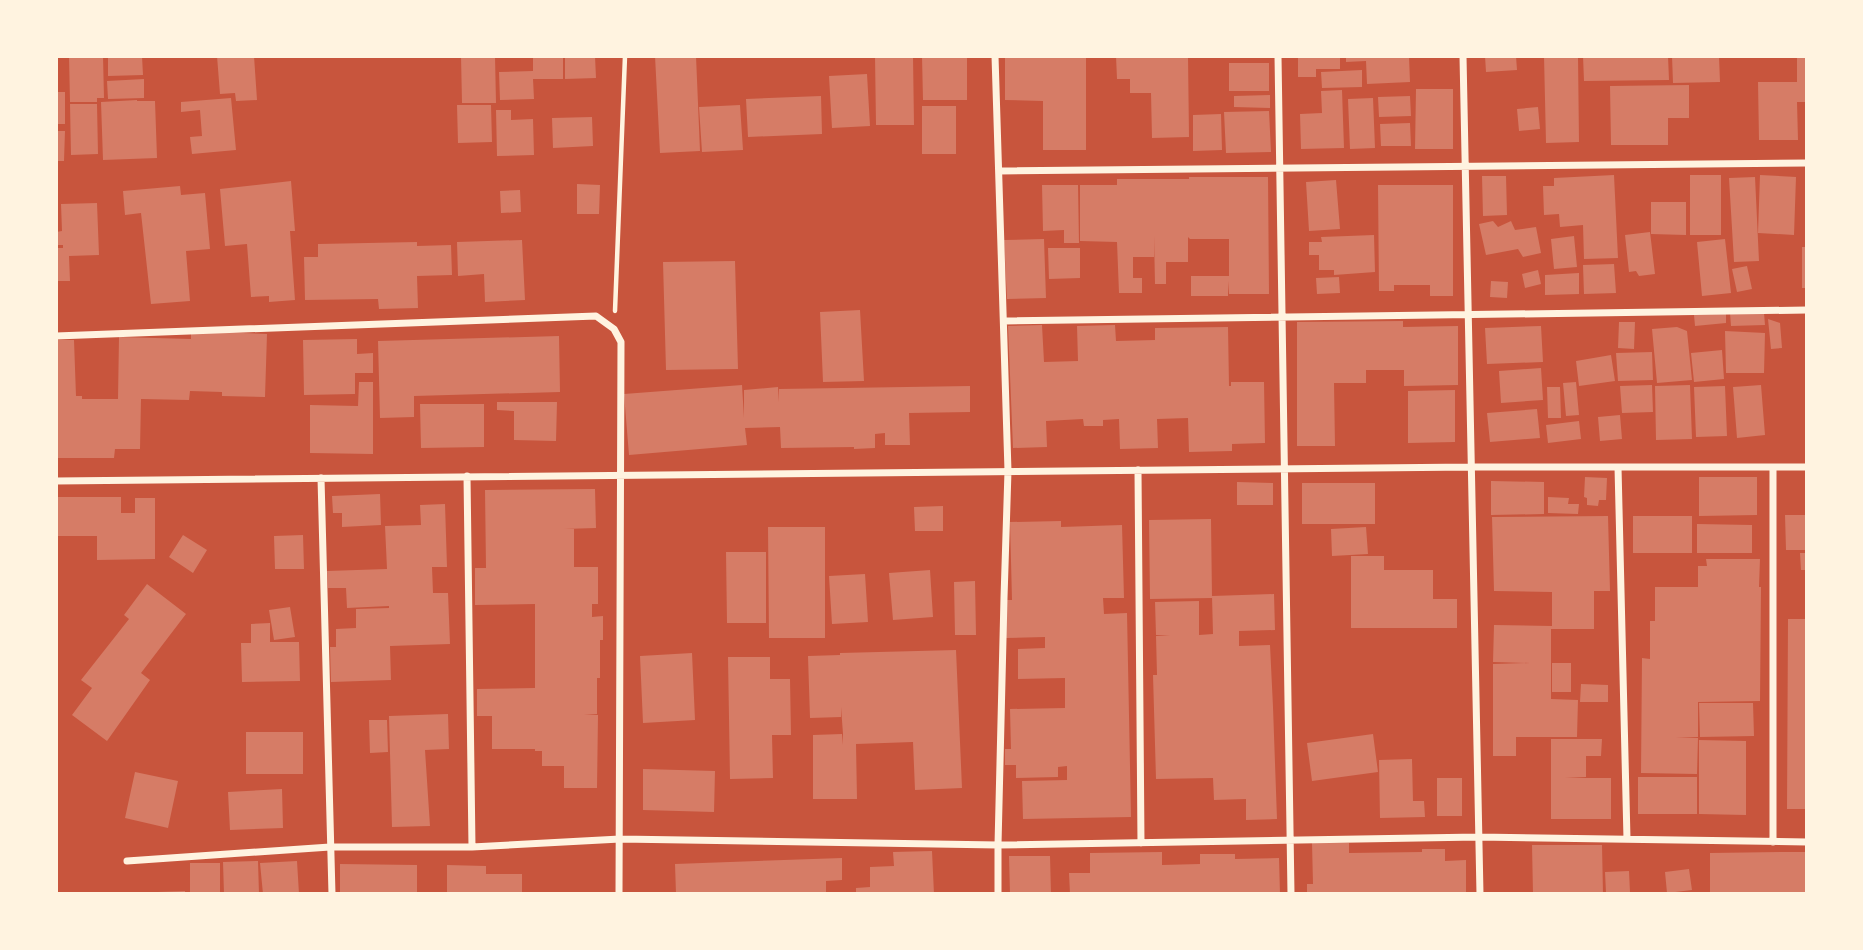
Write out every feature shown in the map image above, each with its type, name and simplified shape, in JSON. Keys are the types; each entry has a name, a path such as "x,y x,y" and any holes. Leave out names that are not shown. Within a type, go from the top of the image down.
{"street":[{"path":"995,56 1008,471 998,894"},
{"path":"1278,56 1291,894"},
{"path":"1463,56 1480,894"},
{"path":"999,171 1807,163"},
{"path":"1004,321 1807,310"},
{"path":"56,336 596,316 614,329 621,342 618,894"},
{"path":"56,481 1471,467 1807,467"},
{"path":"1618,467 1627,839"},
{"path":"1773,467 1773,842"},
{"path":"1138,470 1141,843"},
{"path":"467,477 472,848"},
{"path":"321,478 332,894"},
{"path":"127,861 330,847 472,848 620,839 998,845 1478,837 1807,842"}],"path":[{"path":"614,329 625,56"}],"building":[{"path":"69,56 103,56 104,98 97,98 97,102 70,102"},
{"path":"108,56 142,56 143,75 108,76"},
{"path":"217,56 254,56 257,100 236,101 235,93 220,94"},
{"path":"461,56 495,56 496,103 462,103"},
{"path":"533,56 563,56 563,79 533,79 534,99 500,100 499,72 533,71"},
{"path":"565,56 595,56 596,78 565,79"},
{"path":"655,56 696,56 700,151 660,153"},
{"path":"875,56 913,56 914,125 876,125"},
{"path":"922,56 967,56 967,100 923,100"},
{"path":"1005,56 1086,56 1086,150 1043,150 1043,101 1005,100"},
{"path":"1116,56 1188,56 1189,137 1152,138 1151,93 1130,93 1130,79 1117,79"},
{"path":"1298,56 1340,56 1340,69 1316,69 1316,77 1298,77"},
{"path":"1346,56 1409,56 1410,82 1367,84 1366,61 1346,62"},
{"path":"1485,56 1516,56 1517,70 1486,72"},
{"path":"1544,56 1578,56 1579,142 1546,143"},
{"path":"1583,56 1668,56 1669,80 1584,81"},
{"path":"1672,56 1719,56 1720,82 1673,83"},
{"path":"1797,56 1807,56 1807,102 1797,102 1798,140 1759,140 1758,82 1797,82"},
{"path":"1229,63 1269,63 1269,91 1229,91"},
{"path":"1362,70 1362,87 1322,88 1321,72"},
{"path":"867,74 870,126 832,128 829,76"},
{"path":"144,79 144,98 108,99 107,81"},
{"path":"1689,85 1689,118 1668,118 1668,145 1611,145 1610,86"},
{"path":"1416,89 1453,89 1453,149 1415,149"},
{"path":"1342,90 1344,148 1301,149 1300,114 1322,113 1321,91"},
{"path":"56,92 65,92 65,124 56,124"},
{"path":"1270,95 1270,108 1234,107 1234,96"},
{"path":"821,96 822,134 748,137 746,99"},
{"path":"1410,96 1411,116 1379,117 1378,97"},
{"path":"231,98 236,150 192,154 190,137 202,136 200,110 181,112 181,102"},
{"path":"1373,98 1375,148 1350,149 1348,99"},
{"path":"155,101 157,158 103,160 101,102"},
{"path":"70,104 97,104 98,154 71,155"},
{"path":"457,105 491,105 492,142 458,143"},
{"path":"740,105 743,150 702,152 699,107"},
{"path":"922,106 956,106 956,154 922,154"},
{"path":"1538,107 1540,129 1519,131 1517,109"},
{"path":"496,110 511,110 511,120 533,119 534,155 497,156"},
{"path":"1269,111 1271,152 1226,153 1224,112"},
{"path":"1221,114 1222,150 1193,151 1193,115"},
{"path":"592,117 593,146 553,148 552,118"},
{"path":"1410,123 1411,146 1381,146 1380,124"},
{"path":"56,131 65,131 64,161 56,161"},
{"path":"1614,175 1618,258 1584,259 1583,225 1560,227 1559,214 1544,215 1543,186 1554,186 1554,178"},
{"path":"1690,175 1721,175 1721,235 1690,235"},
{"path":"1760,175 1796,177 1794,235 1758,233"},
{"path":"1482,176 1506,176 1507,215 1483,216"},
{"path":"1268,177 1269,294 1229,294 1228,281 1228,296 1191,296 1191,276 1229,276 1229,239 1188,237 1188,262 1166,262 1166,284 1155,284 1154,236 1154,257 1133,257 1133,278 1142,278 1142,293 1119,293 1117,242 1080,241 1080,185 1117,185 1117,179"},
{"path":"1755,177 1759,261 1734,262 1729,178"},
{"path":"1336,180 1340,229 1309,231 1306,182"},
{"path":"291,181 295,231 290,231 295,300 269,302 269,296 251,297 247,244 225,246 220,189"},
{"path":"577,184 600,185 599,214 577,214"},
{"path":"1042,185 1078,185 1079,243 1064,243 1064,230 1043,231"},
{"path":"1378,185 1453,185 1453,296 1430,296 1430,285 1394,285 1394,291 1379,291"},
{"path":"180,186 181,195 205,193 210,249 186,251 190,301 151,304 141,213 125,215 123,191"},
{"path":"520,190 521,212 501,213 500,191"},
{"path":"1651,202 1686,202 1686,235 1651,234"},
{"path":"97,203 99,255 69,256 70,281 56,281 56,248 63,248 63,245 56,245 56,232 62,231 61,204"},
{"path":"1493,221 1498,227 1511,221 1515,230 1536,227 1541,253 1523,257 1518,249 1486,255 1479,224"},
{"path":"1650,232 1655,274 1639,276 1636,271 1629,272 1625,235"},
{"path":"1374,235 1375,272 1334,275 1334,270 1319,270 1319,255 1309,255 1309,242 1322,242 1321,237"},
{"path":"1574,236 1577,267 1554,269 1551,239"},
{"path":"1044,239 1046,298 1007,299 1004,240"},
{"path":"1725,239 1731,293 1702,296 1697,242"},
{"path":"522,240 525,300 485,302 484,274 458,276 457,242"},
{"path":"417,242 417,246 451,245 452,275 417,276 418,308 379,309 378,299 305,300 304,257 318,257 318,244"},
{"path":"1802,247 1807,247 1807,288 1802,288"},
{"path":"1048,248 1080,248 1080,278 1049,279"},
{"path":"735,261 738,369 666,370 663,262"},
{"path":"1614,264 1616,293 1584,294 1583,265"},
{"path":"1747,266 1752,289 1737,292 1732,269"},
{"path":"1538,270 1541,284 1525,288 1522,274"},
{"path":"1579,273 1579,294 1545,295 1545,275"},
{"path":"1339,277 1340,293 1317,294 1316,278"},
{"path":"1491,281 1508,282 1507,298 1490,297"},
{"path":"860,310 864,381 823,382 820,312"},
{"path":"1730,313 1764,313 1765,325 1731,326"},
{"path":"1726,314 1726,323 1695,326 1694,315"},
{"path":"1768,319 1780,323 1782,348 1771,349"},
{"path":"1403,321 1403,327 1458,326 1458,385 1404,386 1404,370 1366,370 1366,383 1334,383 1335,446 1297,446 1297,322"},
{"path":"1619,322 1635,322 1634,349 1618,348"},
{"path":"1042,325 1044,362 1078,361 1077,326 1115,325 1116,341 1155,340 1155,328 1228,327 1229,386 1231,382 1264,382 1265,443 1232,444 1232,451 1189,452 1188,418 1157,419 1158,448 1120,449 1119,419 1103,420 1103,426 1084,426 1083,419 1046,421 1047,447 1013,448 1008,326"},
{"path":"1541,326 1543,362 1487,364 1485,328"},
{"path":"1677,327 1687,331 1692,380 1657,383 1652,329"},
{"path":"191,331 267,334 265,397 222,396 222,392 190,391 189,400 141,399 140,449 115,449 114,458 56,458 56,340 74,340 76,396 82,396 82,399 118,399 119,337 191,339"},
{"path":"1725,331 1765,333 1764,373 1726,373"},
{"path":"559,336 560,392 414,396 414,417 380,418 378,341"},
{"path":"357,339 357,354 373,353 373,373 355,373 355,394 304,395 303,340"},
{"path":"1722,350 1724,379 1694,382 1691,353"},
{"path":"1652,352 1653,380 1618,381 1616,353"},
{"path":"1611,355 1615,381 1579,386 1576,361"},
{"path":"1541,368 1543,400 1501,403 1499,371"},
{"path":"359,382 373,382 373,454 310,453 310,405 358,406"},
{"path":"1576,382 1579,415 1566,416 1563,383"},
{"path":"742,385 744,418 744,390 778,387 779,402 779,389 970,386 970,412 909,413 910,445 885,445 885,433 875,434 875,448 781,448 780,427 745,428 747,445 629,455 624,394"},
{"path":"1652,385 1653,412 1622,413 1620,386"},
{"path":"1690,385 1692,439 1656,440 1655,386"},
{"path":"1761,385 1765,435 1737,438 1733,387"},
{"path":"1725,386 1727,436 1696,437 1694,387"},
{"path":"1547,387 1560,387 1561,418 1548,418"},
{"path":"1455,390 1455,442 1408,443 1408,391"},
{"path":"497,402 557,402 556,441 514,440 514,411 497,410"},
{"path":"420,404 484,404 484,447 421,448"},
{"path":"1537,409 1540,438 1490,442 1487,413"},
{"path":"1620,415 1622,439 1600,441 1598,417"},
{"path":"1579,421 1581,439 1548,443 1546,425"},
{"path":"1585,477 1607,478 1606,500 1599,500 1598,506 1587,505 1587,498 1584,497"},
{"path":"1699,477 1757,477 1757,515 1699,516"},
{"path":"1491,481 1544,482 1544,514 1491,515"},
{"path":"1237,482 1273,483 1273,505 1237,505"},
{"path":"1302,483 1375,483 1375,524 1302,524"},
{"path":"595,489 596,528 564,529 574,529 574,567 598,567 598,604 592,604 592,617 603,616 600,678 597,678 597,714 584,714 598,715 597,788 564,788 564,766 542,766 542,751 535,749 492,749 492,716 477,716 477,689 535,688 535,604 475,605 475,568 486,568 485,490"},
{"path":"380,494 381,525 342,527 342,513 333,513 332,496"},
{"path":"56,497 121,497 121,513 135,513 135,498 155,498 155,559 97,560 97,536 56,536"},
{"path":"1548,497 1569,498 1568,504 1579,504 1578,514 1548,513"},
{"path":"445,504 447,567 432,567 433,593 448,593 450,644 390,646 391,680 331,682 330,647 336,647 336,629 356,628 356,609 389,606 347,608 346,588 328,588 327,571 387,569 385,526 421,525 420,505"},
{"path":"943,506 943,531 915,531 914,507"},
{"path":"1785,515 1807,515 1807,550 1786,550"},
{"path":"1608,516 1610,591 1594,591 1594,629 1551,629 1551,699 1578,700 1577,737 1516,737 1516,756 1493,756 1493,664 1530,663 1493,662 1494,625 1552,626 1552,592 1494,591 1492,517"},
{"path":"1633,516 1692,516 1692,553 1633,553"},
{"path":"1211,519 1212,598 1150,599 1149,520"},
{"path":"1061,521 1061,527 1122,525 1124,598 1103,598 1104,614 1127,613 1131,817 1023,819 1022,781 1067,780 1067,766 1058,767 1058,777 1016,778 1016,765 1005,765 1005,749 1011,749 1010,709 1065,708 1065,678 1018,679 1018,649 1045,648 1045,637 1006,638 1005,600 1012,600 1010,522"},
{"path":"1697,524 1752,525 1752,553 1697,553"},
{"path":"768,527 825,527 825,638 769,638"},
{"path":"1366,527 1368,554 1332,556 1331,529"},
{"path":"183,535 207,550 193,573 169,557"},
{"path":"303,535 304,569 275,569 274,536"},
{"path":"726,552 766,552 766,623 727,623"},
{"path":"1800,553 1807,553 1807,570 1801,570"},
{"path":"1351,556 1384,556 1384,570 1433,570 1433,599 1457,599 1457,628 1351,628"},
{"path":"1706,559 1760,559 1760,701 1698,702 1698,737 1676,737 1698,738 1697,774 1641,773 1642,658 1650,659 1650,621 1655,621 1655,587 1698,587 1698,566 1707,566"},
{"path":"930,570 933,617 893,620 889,573"},
{"path":"865,574 868,622 832,624 829,576"},
{"path":"975,581 976,635 955,635 954,582"},
{"path":"147,584 186,614 141,673 150,680 107,741 72,715 92,688 81,680 129,619 124,615"},
{"path":"1274,594 1275,630 1239,631 1239,646 1270,645 1277,819 1246,820 1246,799 1214,800 1213,778 1156,779 1153,675 1157,675 1156,636 1170,635 1156,635 1155,602 1199,601 1199,635 1213,634 1212,596"},
{"path":"290,607 295,637 274,640 269,610"},
{"path":"1788,619 1807,619 1807,809 1787,809"},
{"path":"270,623 270,642 299,642 300,681 242,682 241,643 251,643 251,624"},
{"path":"956,650 962,788 915,790 913,742 856,744 857,799 813,799 813,735 842,734 843,745 843,734 841,707 841,717 810,718 808,656"},
{"path":"692,653 695,720 643,723 640,656"},
{"path":"728,657 770,657 770,679 790,679 791,735 772,735 773,778 730,779"},
{"path":"1552,663 1571,663 1571,692 1552,692"},
{"path":"1581,684 1608,685 1608,702 1580,702"},
{"path":"1699,703 1753,703 1754,736 1700,737"},
{"path":"448,714 449,749 425,750 430,826 392,827 389,716"},
{"path":"369,720 387,720 388,752 370,753"},
{"path":"246,732 303,732 303,774 246,774"},
{"path":"1373,734 1378,772 1312,781 1307,743"},
{"path":"1551,739 1602,739 1601,756 1586,756 1586,777 1565,778 1611,778 1611,819 1551,819"},
{"path":"1699,740 1746,741 1746,815 1699,814"},
{"path":"1412,759 1413,801 1424,801 1425,817 1380,818 1379,760"},
{"path":"643,769 715,771 714,812 643,810"},
{"path":"135,772 178,781 168,828 125,818"},
{"path":"1638,777 1697,777 1697,814 1638,814"},
{"path":"1437,778 1462,778 1462,816 1437,816"},
{"path":"282,789 283,828 230,830 228,792"},
{"path":"1312,843 1349,843 1349,853 1445,849 1445,861 1466,860 1466,894 1307,894 1307,884 1313,884"},
{"path":"1532,845 1602,845 1603,894 1533,894"},
{"path":"932,851 934,894 856,894 856,888 870,887 870,867 894,866 893,852"},
{"path":"1162,852 1162,865 1200,864 1200,854 1235,854 1235,859 1279,858 1280,894 1070,894 1069,873 1090,873 1090,853"},
{"path":"1807,852 1807,892 1710,894 1710,853"},
{"path":"1009,856 1050,856 1051,894 1010,894"},
{"path":"842,858 842,880 826,881 826,894 676,894 675,864"},
{"path":"258,861 259,894 224,894 223,862"},
{"path":"297,861 299,894 263,894 260,863"},
{"path":"190,863 220,863 220,894 190,894"},
{"path":"340,864 417,865 417,894 340,894"},
{"path":"447,865 486,866 486,874 522,874 522,894 447,894"},
{"path":"1689,869 1692,890 1667,893 1665,872"},
{"path":"1629,871 1630,892 1606,893 1605,872"},
{"path":"185,891 185,894 157,894 157,892"}]}
